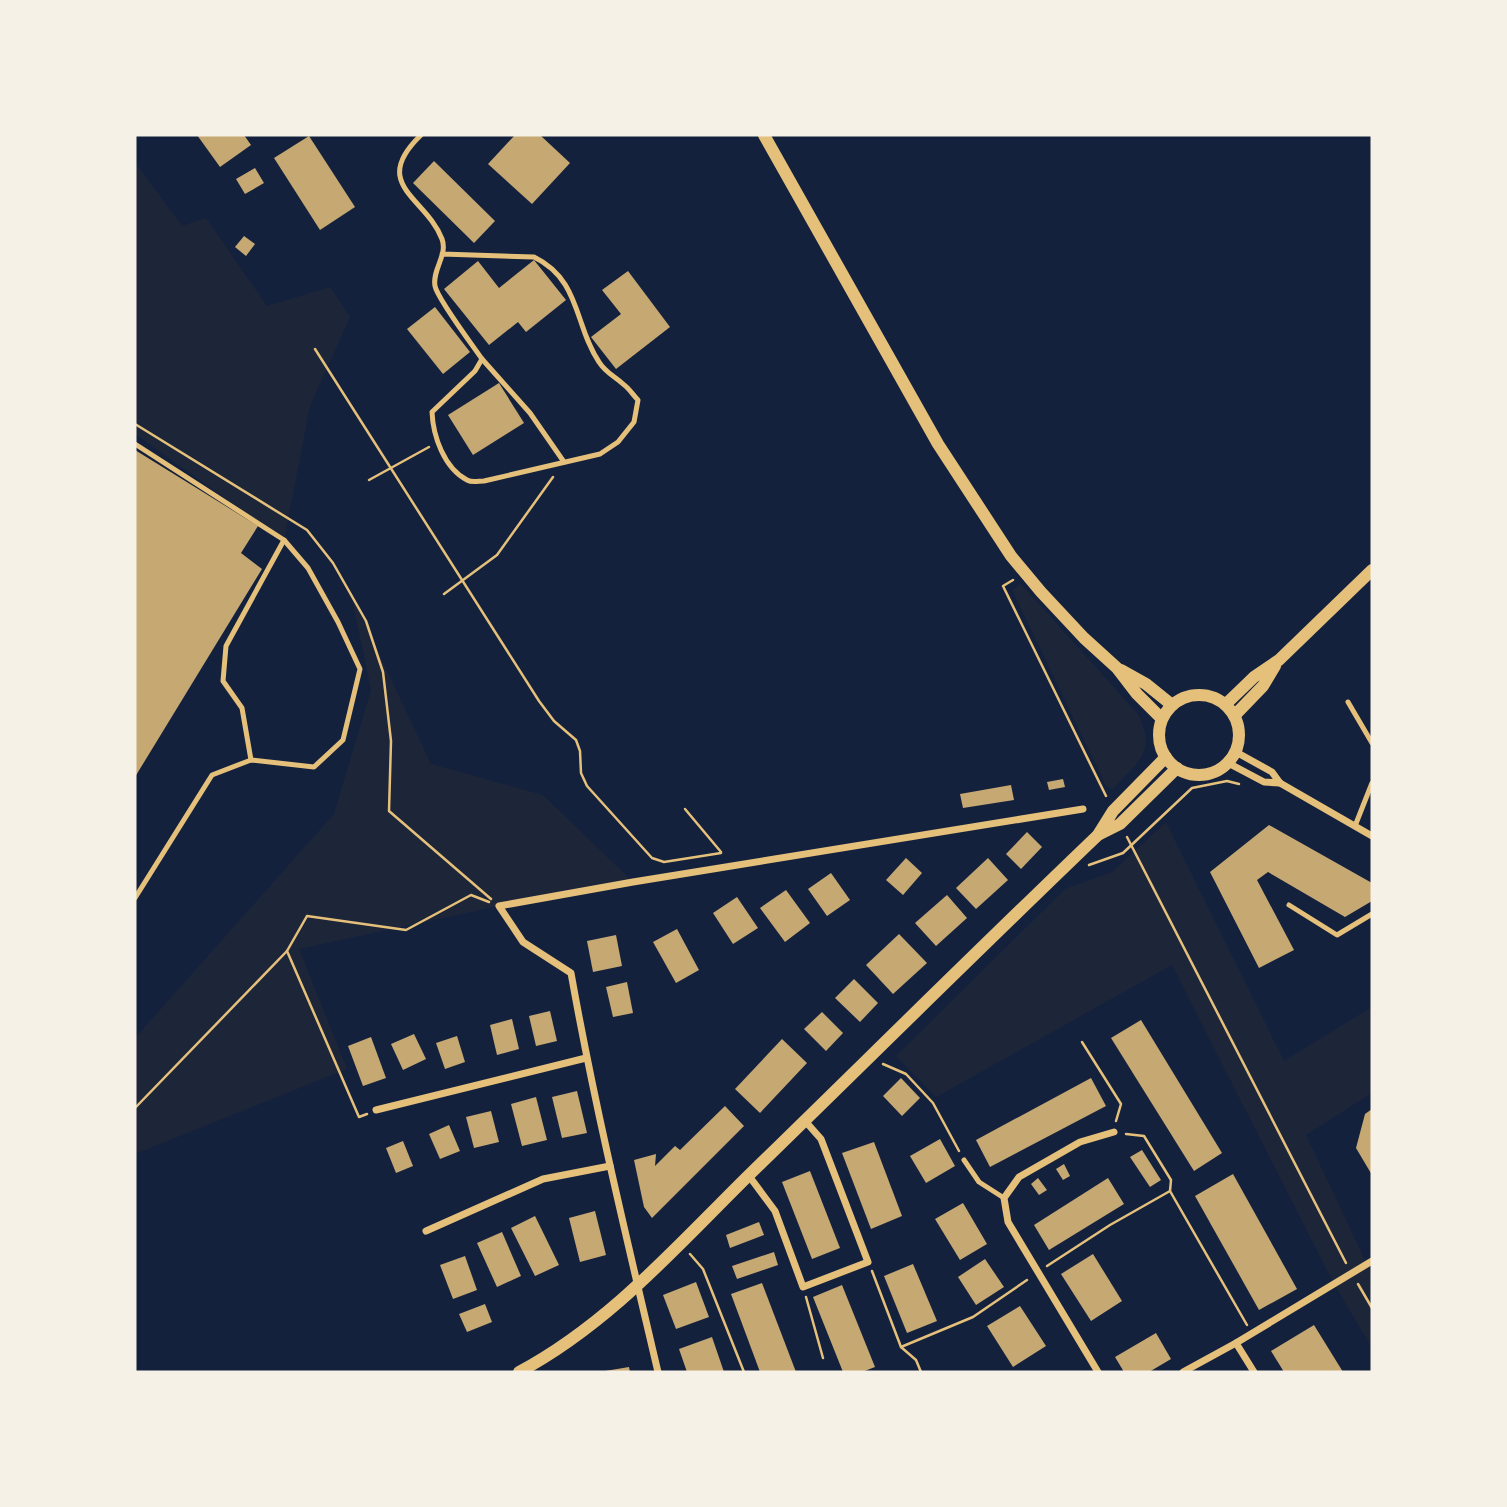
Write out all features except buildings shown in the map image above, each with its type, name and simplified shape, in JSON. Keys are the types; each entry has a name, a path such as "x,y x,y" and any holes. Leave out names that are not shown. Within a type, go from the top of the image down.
{"street":[{"path":"764,135 938,444 1011,556 1084,638 1117,668 1137,694 1162,719"},
{"path":"1226,704 1254,677 1279,660 1372,570"},
{"path":"1235,715 1263,686 1279,660"},
{"path":"1117,668 1146,684 1172,705"},
{"path":"1204,694 1226,704 1235,715 1240,738 1236,752 1228,763 1217,771 1203,775 1177,768 1160,747 1158,733 1162,719 1172,705 1179,699 1204,694"},
{"path":"1236,752 1272,772 1280,783 1372,836"},
{"path":"519,1372 550,1356 594,1324 637,1286 806,1122 870,1055 1098,835 1113,811 1166,757"},
{"path":"1228,763 1264,782 1280,783"},
{"path":"1098,835 1120,824 1177,768"},
{"path":"658,1372 620,1220 571,973 523,942 499,906 1083,809"},
{"path":"376,1110 586,1058"},
{"path":"749,1176 775,1211 803,1287 868,1262 821,1139 806,1122"},
{"path":"1098,1372 1008,1222 1004,1198 1019,1177 1080,1142 1114,1132"},
{"path":"426,1231 543,1180 610,1166"},
{"path":"1183,1372 1252,1334 1372,1261"},
{"path":"1236,1343 1254,1372"}],"lane":[{"path":"421,135 403,157 399,174 405,191 438,230 444,244 434,274 435,289 482,359 530,413 564,462"},
{"path":"442,254 534,257 548,264 562,279 573,297 584,333 598,361 607,373 624,385 638,400 634,422 618,442 600,454 484,481 469,482 451,464 438,442 433,430 432,412 475,370 482,359"},
{"path":"135,444 284,540 308,568 360,669 343,740 314,768 251,760 212,775 135,898"},
{"path":"251,760 242,708 223,681 226,646 284,540"},
{"path":"1348,702 1372,743"},
{"path":"1355,826 1372,783"},
{"path":"1289,905 1337,934 1372,914"},
{"path":"964,1160 979,1182 1004,1198"}],"path":[{"path":"315,349 539,702 554,721 576,740 580,751 581,773 587,786 652,858 664,862 721,853"},
{"path":"369,480 438,442"},
{"path":"444,594 497,555 564,462"},
{"path":"1025,573 1003,586 1109,802"},
{"path":"1066,866 1081,868 1123,853 1192,788 1227,780 1246,786 1251,775"},
{"path":"685,809 732,866"},
{"path":"1120,824 1372,1308"},
{"path":"135,1108 287,951 307,916 406,930 471,895 499,906"},
{"path":"287,951 359,1117 376,1110"},
{"path":"1082,1042 1121,1104 1114,1132 1144,1136 1171,1180 1170,1191 1252,1334"},
{"path":"870,1055 885,1066 906,1074 933,1104 964,1160"},
{"path":"901,1347 973,1317 1110,1225 1170,1191"},
{"path":"681,1244 703,1269 744,1372"},
{"path":"868,1262 901,1347 916,1360 921,1372"},
{"path":"803,1287 823,1358"}],"shaded area":[{"path":"135,162 182,226 206,218 267,306 330,287 350,317 310,406 284,540 135,434"},
{"path":"1021,584 1138,714 1146,738 1142,756 1113,789 1106,786 1012,590"},
{"path":"351,594 431,764 543,795 633,882 499,906 299,949 347,1069 135,1154 135,1038 334,814 371,690"},
{"path":"1166,822 1284,1061 1372,1007 1372,1093 1306,1135 1372,1275 1372,1348 1334,1284 1172,965 936,1097 896,1056 1065,889 1112,872"}]}
